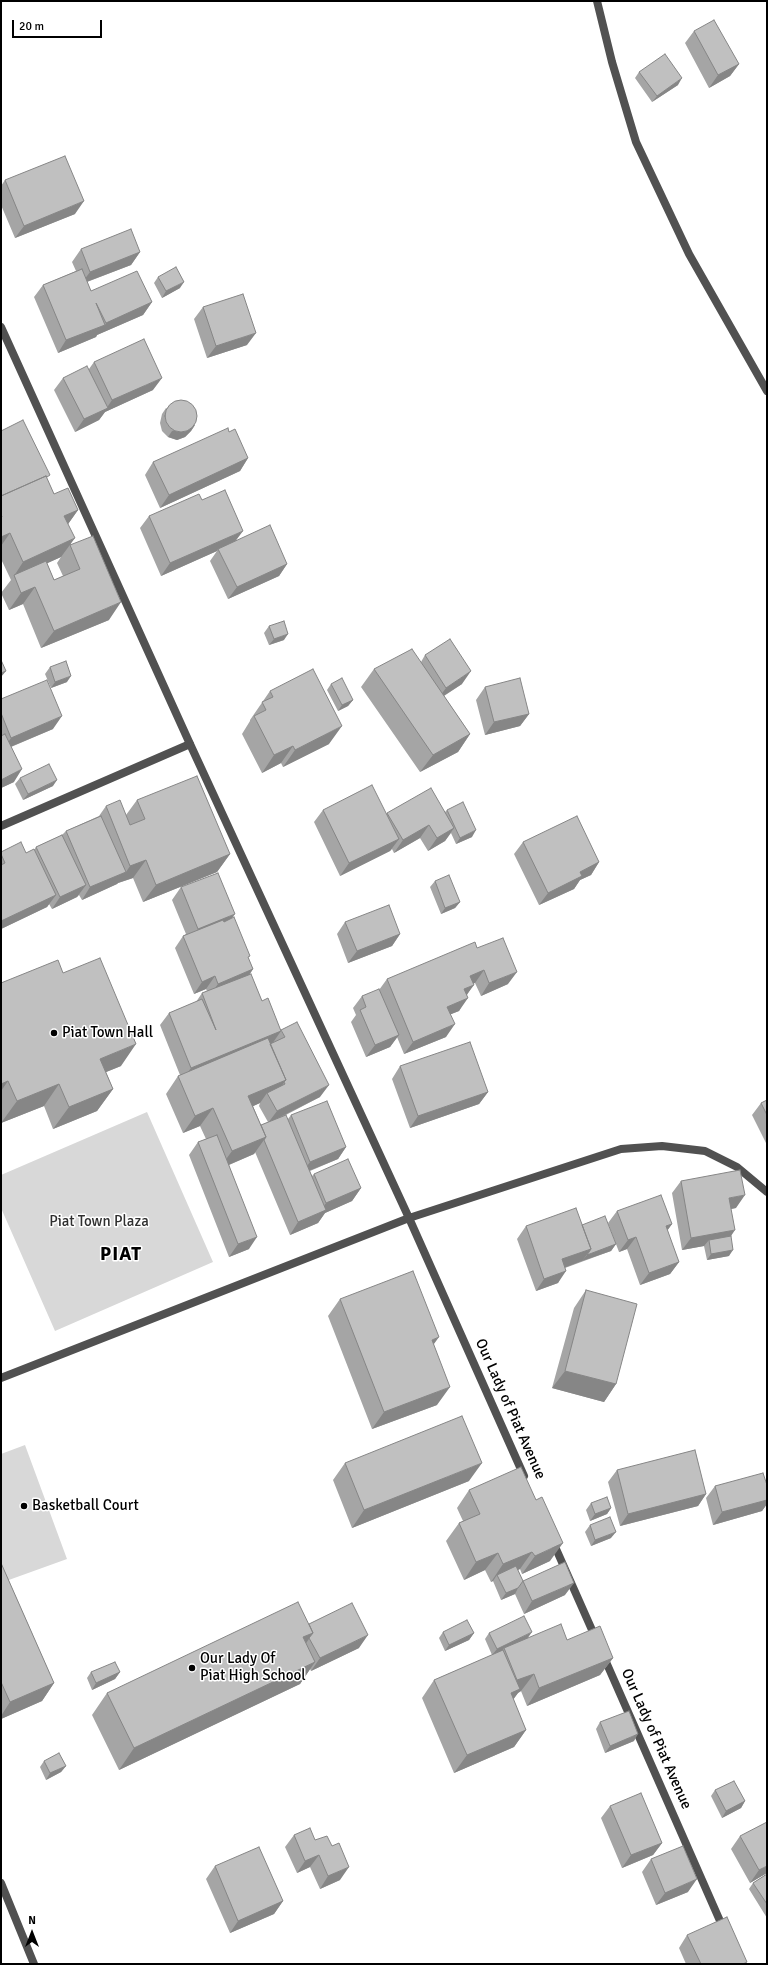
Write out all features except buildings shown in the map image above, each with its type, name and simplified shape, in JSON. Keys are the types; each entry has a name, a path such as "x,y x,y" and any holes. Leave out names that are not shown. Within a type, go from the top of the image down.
{"street":[{"path":"597,1 612,62 636,142 689,254 767,391"},
{"name":"Our Lady of Piat Avenue","path":"1,328 190,744 409,1218 528,1486"},
{"path":"1,826 190,744"},
{"path":"2,1375 409,1218 621,1149 662,1146 705,1151 737,1167 767,1192"},
{"name":"Our Lady of Piat Avenue","path":"551,1537 726,1935"},
{"path":"1,1884 34,1964"}],"green space":[{"name":"Piat Town Plaza","path":"147,1112 213,1262 55,1331 1,1208 1,1175"},
{"name":"Basketball Court","path":"25,1445 67,1559 6,1581 1,1567 1,1454"}],"place":[{"name":"Piat Town Hall","path":"54,1033"},
{"name":"Basketball Court","path":"24,1506"},
{"name":"Our Lady Of Piat High School","path":"192,1668"}],"district":[{"name":"PIAT","path":"121,1255"}]}
